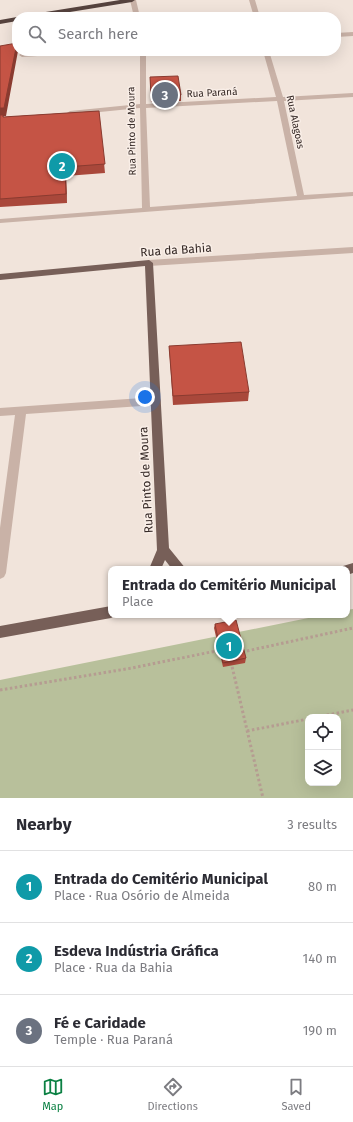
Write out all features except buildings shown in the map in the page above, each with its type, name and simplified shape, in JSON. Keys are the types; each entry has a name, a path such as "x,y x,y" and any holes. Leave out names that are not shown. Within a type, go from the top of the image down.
{"highway":[{"path":"58,12 132,0"},
{"path":"0,22 12,20"}],"main road":[{"name":"Rua da Bahia","path":"0,277 149,263"},
{"name":"Rua Pinto de Moura","path":"149,263 163,550"},
{"path":"156,566 163,550 177,566"},
{"path":"0,632 108,611"}],"street":[{"path":"132,0 136,12"},
{"path":"252,0 256,12"},
{"path":"341,35 353,34"},
{"name":"Rua Pinto de Moura","path":"143,56 142,106 146,210"},
{"name":"Rua Alagoas","path":"267,56 280,99 301,198"},
{"name":"Rua Paraná","path":"63,114 142,106 353,95"},
{"path":"0,221 353,194"},
{"name":"Rua da Bahia","path":"149,263 353,250"},
{"path":"0,412 156,401"},
{"path":"0,573 21,410"}],"path":[{"path":"237,653 353,628"},
{"path":"0,690 132,668 228,648"},
{"path":"230,655 263,798"},
{"path":"332,714 353,710"},
{"path":"247,730 305,720"}],"green space":[{"path":"353,609 353,798 0,798 0,680 308,618 350,618 350,610"}],"place":[{"name":"Fé e Caridade","path":"165,95"},
{"name":"Esdeva Indústria Gráfica","path":"62,166"},
{"name":"Entrada do Cemitério Municipal","path":"229,646"}]}
